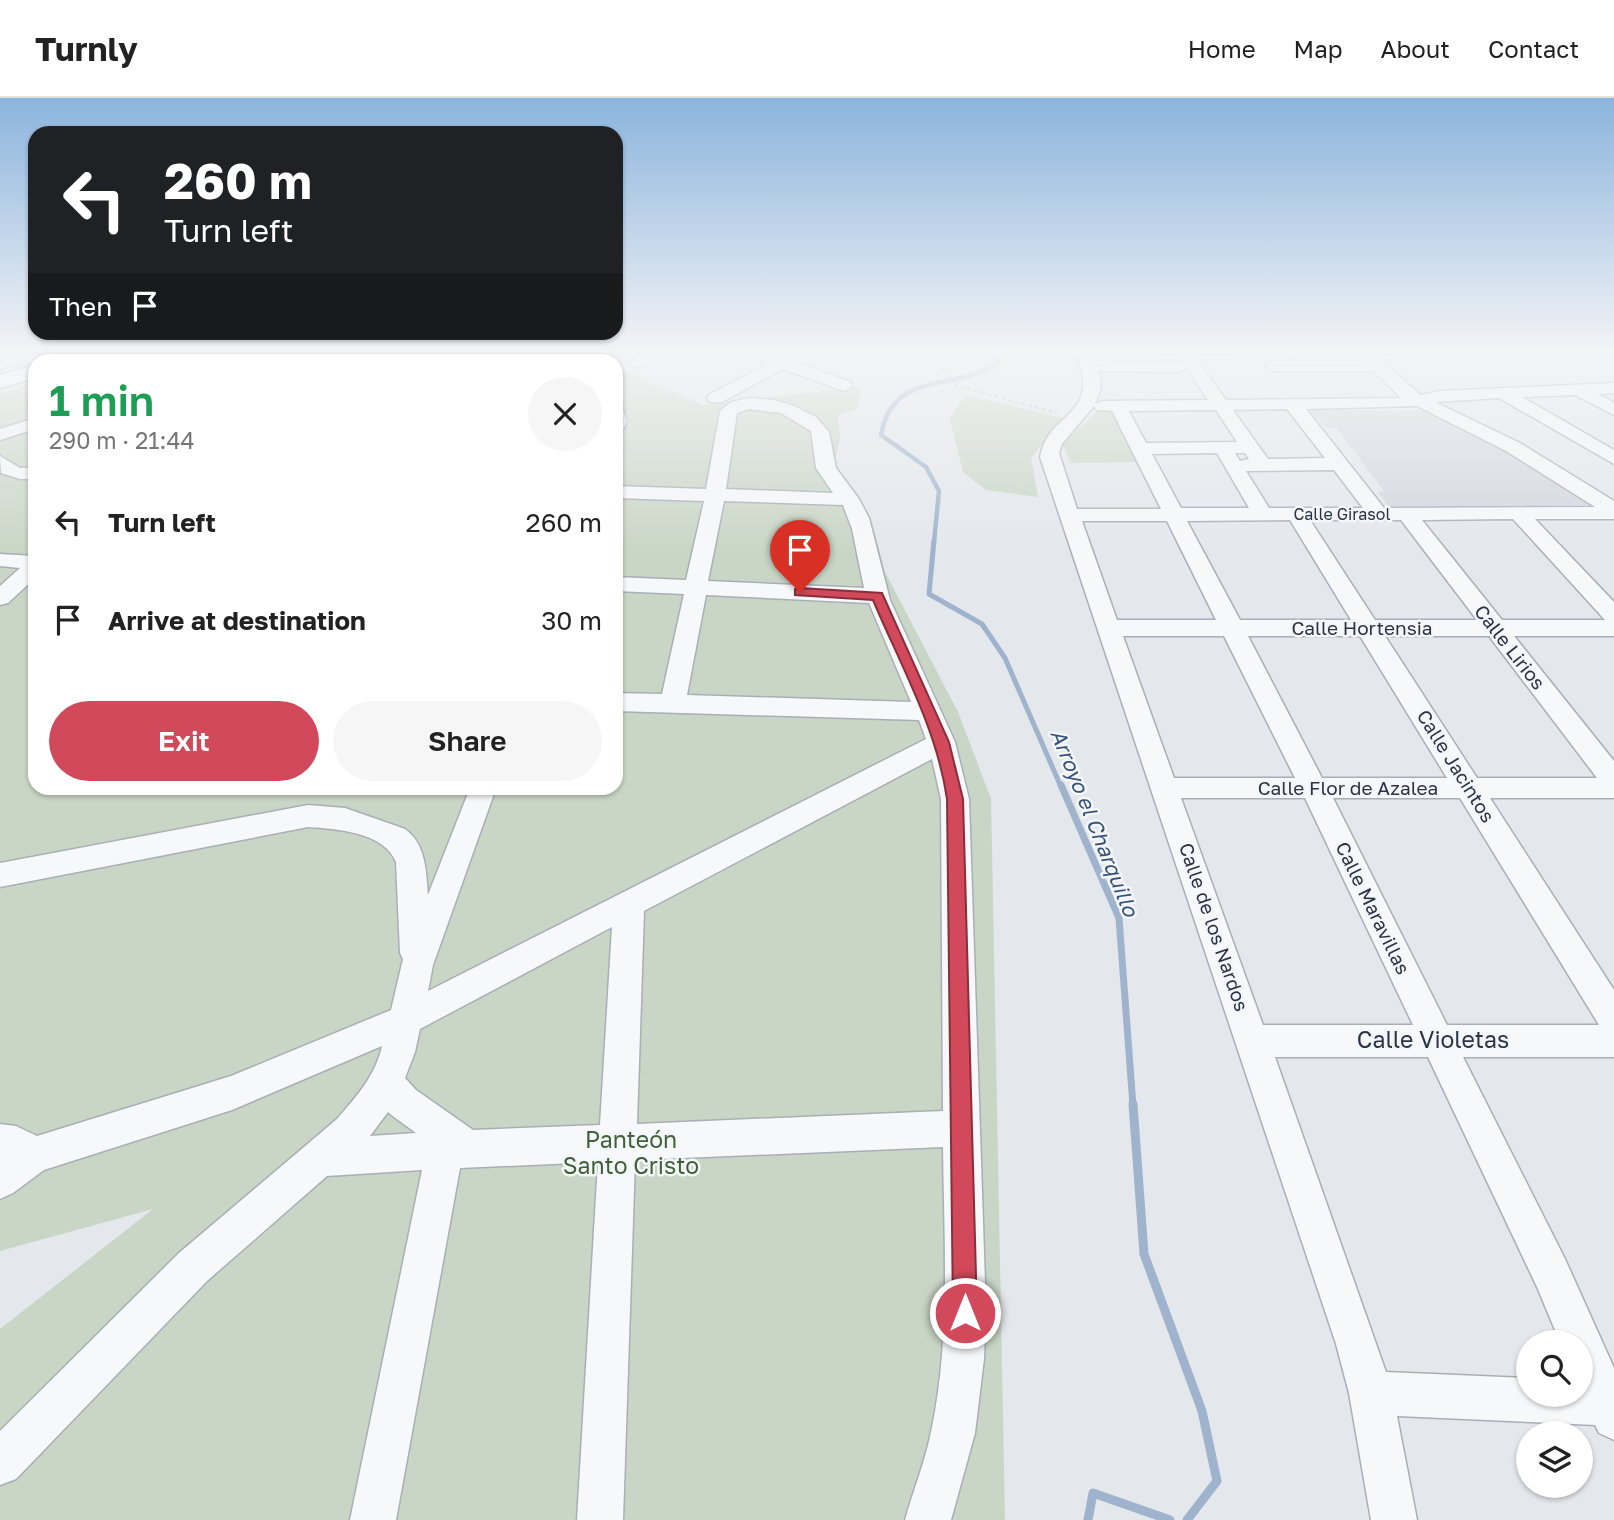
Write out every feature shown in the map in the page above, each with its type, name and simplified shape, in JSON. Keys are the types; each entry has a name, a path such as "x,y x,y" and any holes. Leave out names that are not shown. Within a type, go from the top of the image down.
{"street":[{"path":"672,705 728,419"},
{"path":"806,419 816,425 824,439 827,468 857,514 877,596 942,742 955,799 963,1128 963,1359 953,1433 928,1520"},
{"name":"Calle de los Nardos","path":"1083,419 1049,451 1051,464 1357,1343 1371,1393 1394,1520"},
{"name":"Calle Maravillas","path":"1104,419 1140,449 1234,628 1556,1284 1613,1409"},
{"path":"1231,419 1263,465"},
{"path":"1298,419 1339,464 1378,514"},
{"path":"1457,419 1562,477 1614,512"},
{"path":"1539,419 1604,467"},
{"path":"0,435 28,425"},
{"path":"1228,456 1251,447"},
{"path":"1140,449 1228,456 1263,465 1339,464"},
{"path":"1228,456 1263,514"},
{"path":"0,462 9,472 28,473"},
{"path":"1562,477 1604,467"},
{"path":"623,492 849,499"},
{"name":"Calle Girasol","path":"1069,515 1614,512"},
{"name":"Calle Jacintos","path":"1296,514 1614,1018"},
{"name":"Calle Lirios","path":"1407,514 1614,780"},
{"path":"1519,514 1614,616"},
{"path":"0,560 28,563"},
{"path":"0,598 28,571"},
{"path":"623,584 877,596"},
{"name":"Calle Hortensia","path":"1109,628 1614,628"},
{"path":"623,702 928,711"},
{"path":"0,1180 34,1155 232,1093 404,1020 942,742"},
{"name":"Calle Flor de Azalea","path":"1166,788 1614,788"},
{"path":"0,1463 193,1267 350,1132 372,1106 386,1083 398,1052 417,965 481,795"},
{"path":"0,875 308,816 345,819 395,837 408,852 417,965"},
{"path":"600,1520 629,902"},
{"name":"Calle Violetas","path":"1253,1041 1614,1041"},
{"path":"386,1083 403,1102 458,1150"},
{"path":"319,1158 963,1128"},
{"path":"0,1142 16,1144 34,1155"},
{"path":"373,1520 458,1150"},
{"path":"1371,1393 1613,1409"}],"shaded area":[{"path":"1318,419 1447,419 1493,441 1596,505 1389,507 1378,492 1384,491 1337,428 1325,427"}],"green space":[{"name":"Panteón Santo Cristo","path":"0,419 28,419 28,795 623,795 623,419 838,419 840,439 835,462 842,482 858,496 872,522 885,572 958,712 991,799 1005,1520 0,1520 0,1329 153,1209 0,1251"},
{"path":"950,419 1062,419 1031,458 1038,497 986,490 963,472"},
{"path":"1089,419 1122,419 1144,462 1071,463 1062,444"}],"waterway":[{"name":"Arroyo el Charquillo","path":"886,419 881,435 926,467 939,491 934,542"},
{"name":"Arroyo el Charquillo","path":"934,540 929,594 982,624 1005,658 1061,787"},
{"name":"Arroyo el Charquillo","path":"1061,785 1119,918 1133,1106"},
{"name":"Arroyo el Charquillo","path":"1133,1104 1144,1254 1202,1411 1217,1481 1187,1520"},
{"name":"Arroyo el Charquillo","path":"1088,1520 1093,1493 1170,1520"}],"route":[{"path":"800,592 877,596 948,761 955,799 965,1313"}]}
